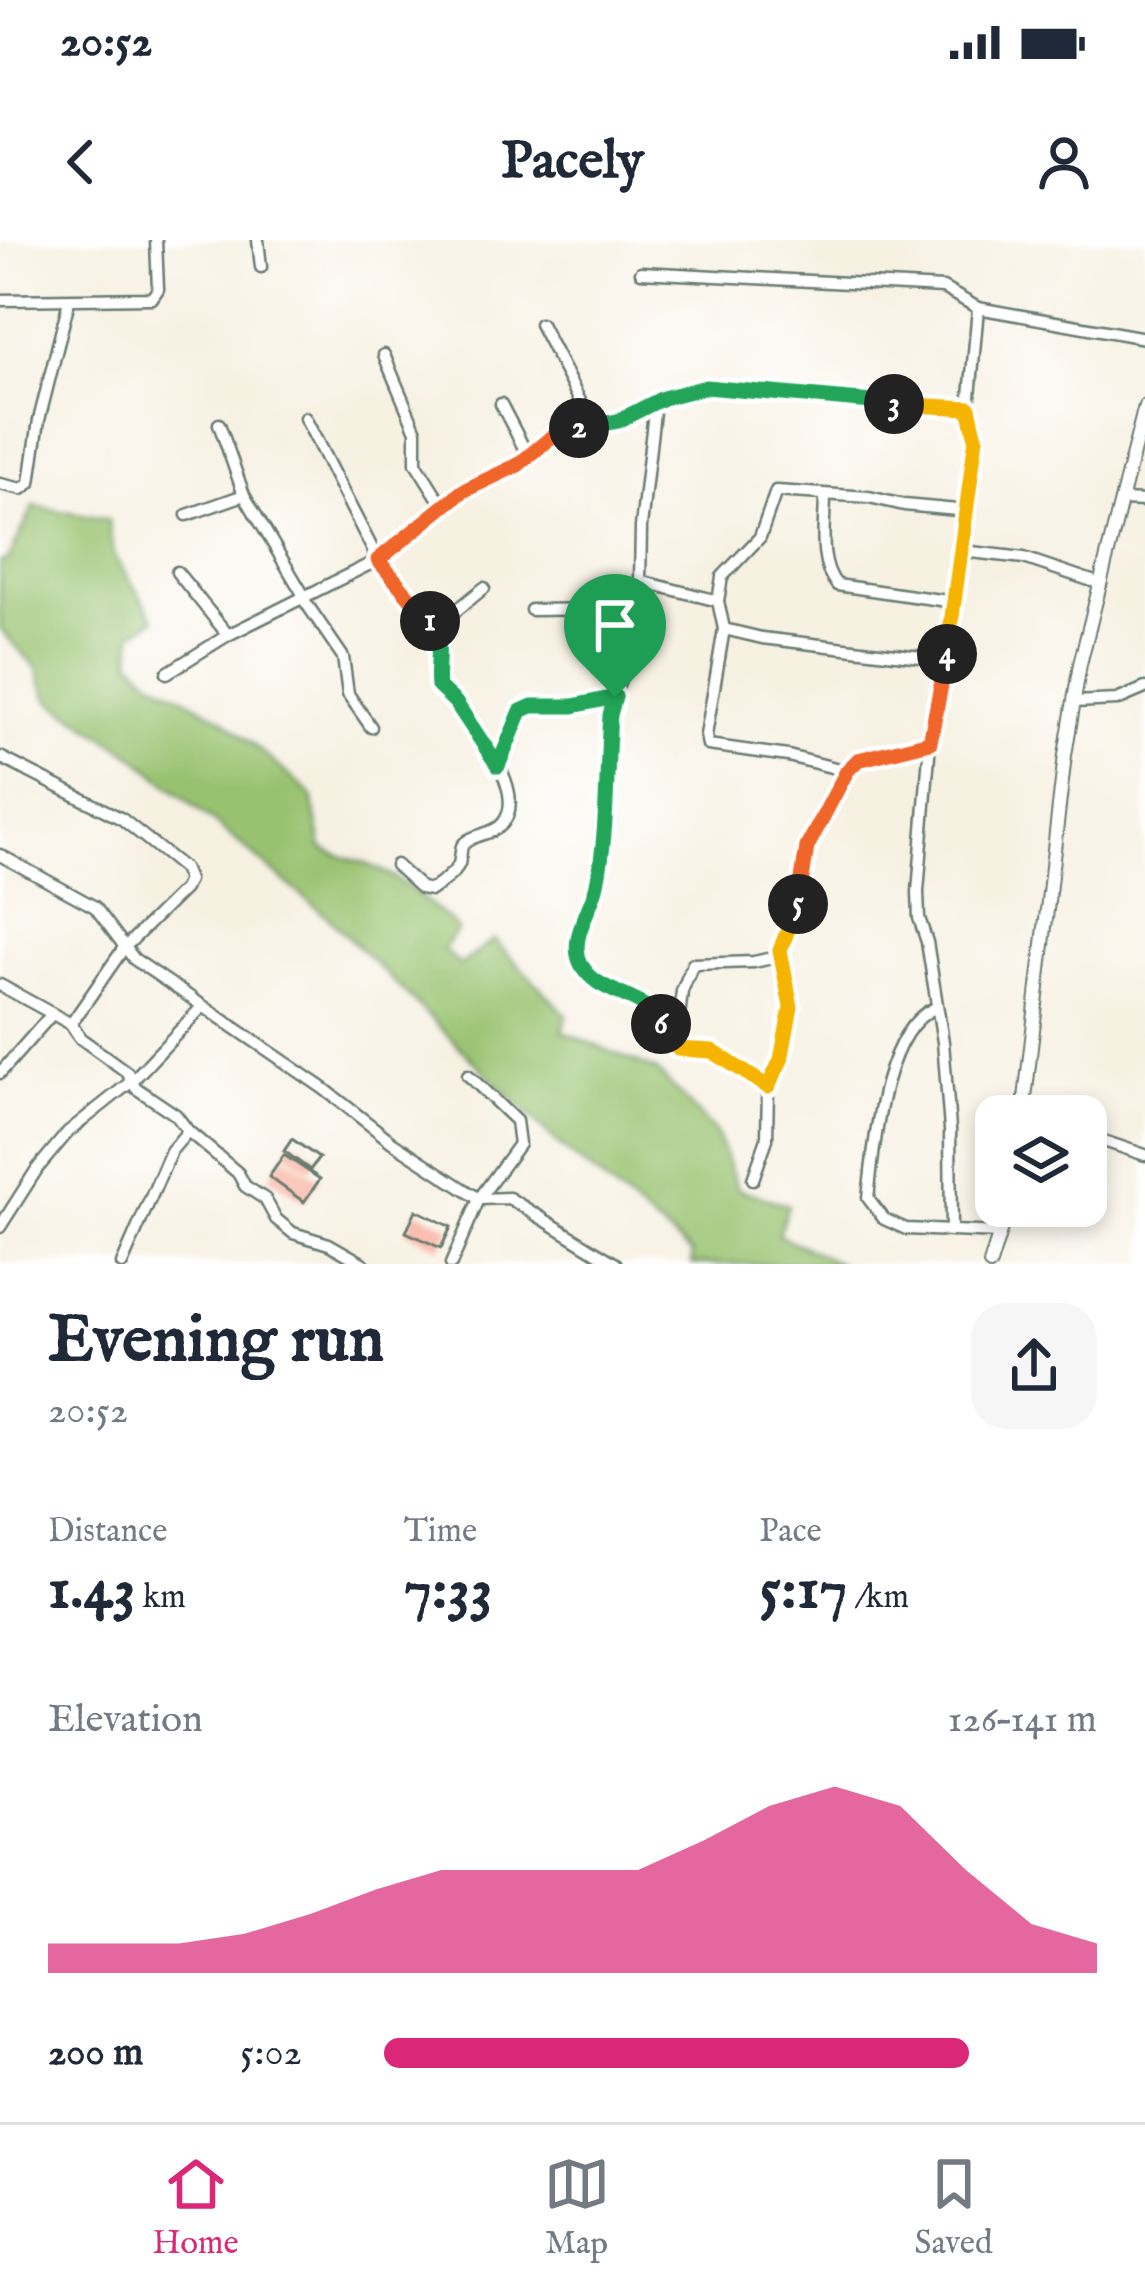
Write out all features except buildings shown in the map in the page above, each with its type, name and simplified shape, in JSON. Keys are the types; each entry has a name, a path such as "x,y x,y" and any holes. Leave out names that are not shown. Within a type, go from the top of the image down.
{"street":[{"path":"0,301 152,298 158,289 156,240"},
{"path":"259,240 261,267"},
{"path":"640,272 943,288 978,308 1145,338"},
{"path":"0,484 22,489 30,483 39,420 69,301"},
{"path":"951,1231 943,1042 918,905 930,742 976,438 969,408 978,308"},
{"path":"540,324 592,424"},
{"path":"384,355 416,431 418,468 443,506"},
{"path":"167,673 228,635 378,560 443,506 476,483 518,465 553,436 618,421 684,391 706,387 969,408"},
{"path":"501,404 527,454"},
{"path":"655,404 640,581 629,651 610,715 597,885 580,933 578,960 590,979 656,1014 678,1049 712,1051 768,1087"},
{"path":"1026,1095 1074,702 1145,406"},
{"path":"305,418 378,560 436,627 438,686 456,703 509,783 510,812 494,832 461,847 454,872 431,890 396,866"},
{"path":"219,424 244,495 343,657 348,694 371,727"},
{"path":"847,771 788,755 708,745 724,629 718,601 722,577 760,537 776,491 869,496 904,505 968,511"},
{"path":"187,514 244,495"},
{"path":"825,496 825,560 828,575 837,585 954,602"},
{"path":"1120,500 1145,501"},
{"path":"962,551 1024,558 1101,584"},
{"path":"177,572 228,635"},
{"path":"640,581 718,601"},
{"path":"436,627 484,588"},
{"path":"531,610 606,609 633,615"},
{"path":"724,629 762,638 946,660"},
{"path":"1074,702 1117,700 1145,688"},
{"path":"498,766 521,711 615,697"},
{"path":"752,1179 767,1139 768,1087 781,1060 791,1007 781,956 784,936 796,913 807,847 847,771 858,760 930,742"},
{"path":"0,757 122,820 184,868 188,880 123,949 71,1024"},
{"path":"0,855 95,907 123,949 479,1199 509,1198 616,1264"},
{"path":"679,1018 686,975 693,964 781,956"},
{"path":"0,985 71,1024 80,1038 127,1072 238,1172 245,1186 265,1199 276,1219 293,1233 329,1244 364,1264"},
{"path":"0,1227 37,1169 68,1132 132,1081 202,1007"},
{"path":"935,1008 923,1013 909,1031 889,1075 875,1135 868,1198 884,1219 906,1229 1000,1233"},
{"path":"0,1073 52,1014"},
{"path":"451,1264 479,1199 510,1161 519,1133 516,1121 468,1075"},
{"path":"122,1264 171,1150 188,1131"},
{"path":"1107,1142 1145,1156"},
{"path":"990,1264 1002,1227"}],"green space":[{"path":"34,506 108,520 113,554 155,619 133,633 131,659 148,677 223,719 312,795 322,848 381,871 426,901 458,929 443,949 460,965 494,940 567,1015 563,1032 656,1070 716,1133 738,1189 788,1205 778,1235 841,1264 692,1264 692,1253 560,1146 328,917 134,756 48,699 36,667 0,629 0,561 8,560"}],"route":[{"path":"706,387 969,408 976,438 974,466 930,742 858,760 847,771 807,847 796,913 780,950 791,1007 781,1060 768,1087 712,1051 678,1049 656,1014 590,979 578,960 580,933 597,885 615,697 521,711 498,766 456,703 438,686 436,627 378,560 463,491 518,465 553,436 618,421 684,391 706,387"}]}
